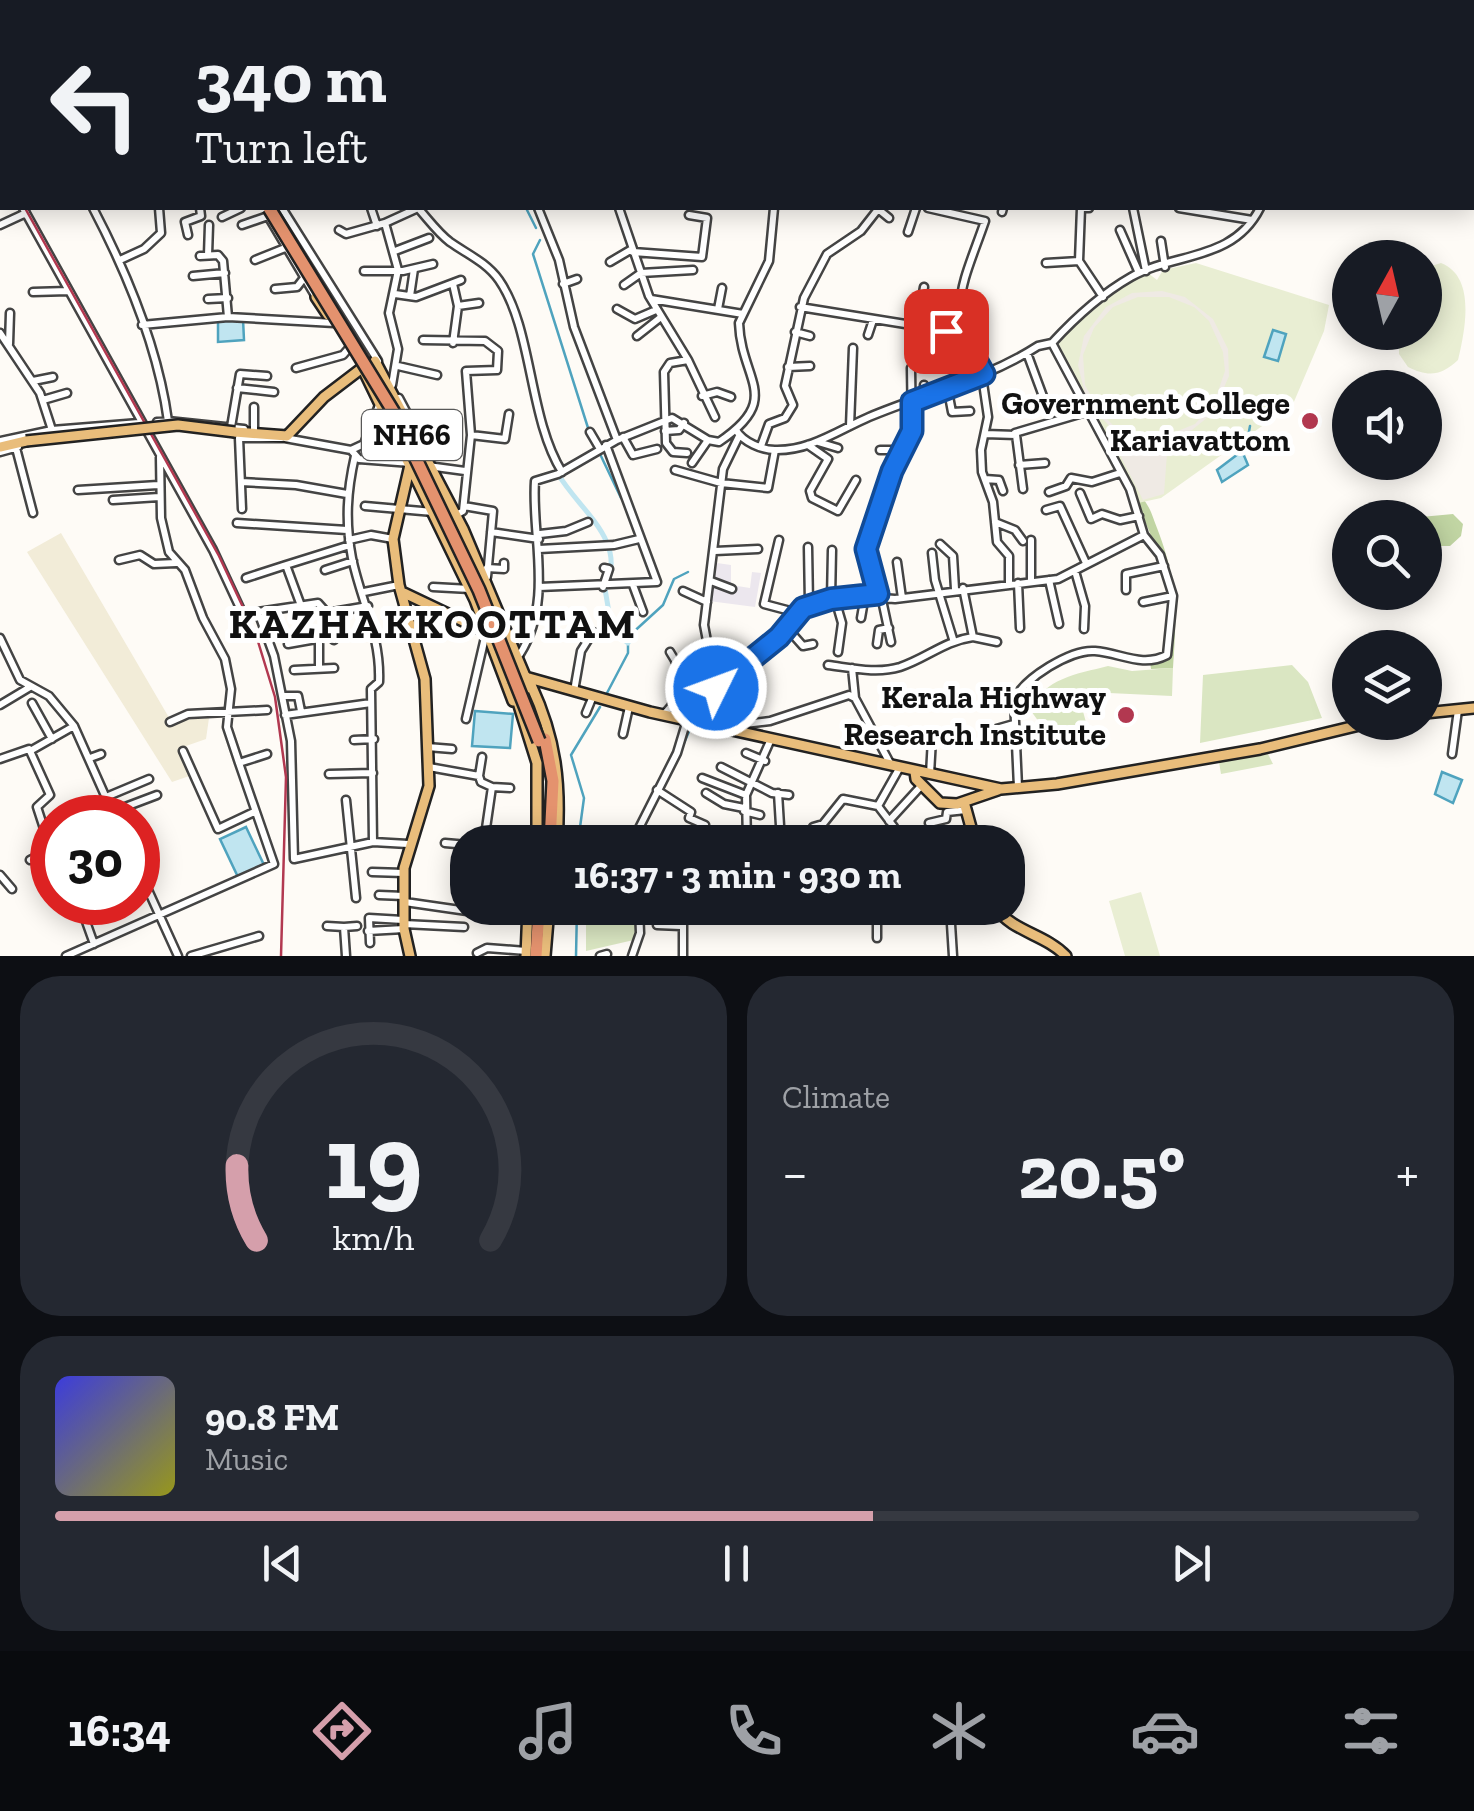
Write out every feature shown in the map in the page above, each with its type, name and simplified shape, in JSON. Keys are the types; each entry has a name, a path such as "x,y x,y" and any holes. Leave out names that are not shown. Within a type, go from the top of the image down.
{"highway":[{"name":"NH66","path":"272,210 393,411 490,614 539,741 546,781 546,825"},
{"path":"536,955 542,925"}],"main road":[{"path":"316,297 350,347 413,463 482,607 534,766 543,825"},
{"path":"0,447 178,425 284,438 362,368 376,361 433,467 518,655 556,751 561,784 550,825"},
{"path":"362,368 413,463 500,660"},
{"path":"410,956 404,924 404,872 408,844 429,786 429,767 425,679 401,589 394,538 413,463"},
{"path":"401,589 416,602 486,632"},
{"path":"410,614 416,602"},
{"path":"506,677 1001,789 1260,749 1332,732"},
{"path":"1442,712 1474,708"},
{"path":"914,772 940,803 965,806 1001,789"},
{"path":"965,806 970,825"},
{"path":"532,925 536,955"},
{"path":"1012,925 1052,944 1066,956"}],"street":[{"path":"0,225 24,210 240,608"},
{"path":"93,210 120,260 168,421"},
{"path":"120,260 162,233 160,210"},
{"path":"188,235 185,222 201,216 200,210"},
{"path":"222,217 236,210"},
{"path":"242,225 269,210"},
{"path":"271,210 285,248 316,297"},
{"path":"272,210 392,385 433,467 460,510 518,655"},
{"path":"372,210 395,252 398,270 389,313 398,366 392,385"},
{"path":"339,230 346,234 381,225 414,210"},
{"path":"420,210 447,240 469,253 500,282 520,332 548,448 562,472"},
{"path":"539,210 574,327 620,439 633,455 657,449"},
{"path":"619,210 651,299 688,360 715,417"},
{"path":"716,688 704,638 721,483 758,391 739,328 769,261 774,210"},
{"path":"761,446 769,424 791,412 785,386 800,308 827,254 861,231 877,210"},
{"path":"880,210 889,218"},
{"path":"908,232 915,210"},
{"path":"937,210 984,221 966,268 961,333 983,375 988,417 980,450 984,479 997,542 1009,556 1020,628"},
{"path":"1079,210 1079,261 1103,297"},
{"path":"1134,210 1142,272"},
{"path":"1191,210 1252,220"},
{"path":"738,433 775,450 808,445 948,391 1052,343 1103,297 1142,272 1207,254 1252,220 1259,210"},
{"path":"610,262 632,251 702,258 707,218 689,215"},
{"path":"209,225 204,255 220,256 228,317"},
{"path":"1120,230 1142,272"},
{"path":"395,252 429,238"},
{"path":"1161,242 1165,267"},
{"path":"255,260 285,248"},
{"path":"1046,263 1079,261"},
{"path":"364,271 414,269 433,264"},
{"path":"410,296 414,269"},
{"path":"624,284 641,273 693,270"},
{"path":"193,276 224,273"},
{"path":"275,289 297,287 304,278"},
{"path":"563,284 578,279"},
{"path":"395,294 410,296 457,282 452,342"},
{"path":"917,328 924,287"},
{"path":"718,310 722,288"},
{"path":"33,292 68,291"},
{"path":"208,299 228,298"},
{"path":"651,299 744,314"},
{"path":"458,306 479,302"},
{"path":"800,308 961,333"},
{"path":"618,309 634,319 659,314"},
{"path":"9,344 10,314"},
{"path":"637,336 659,314"},
{"path":"142,325 228,317 334,323"},
{"path":"868,335 873,320"},
{"path":"0,332 33,381 52,430"},
{"path":"795,332 810,336"},
{"path":"423,340 485,341 498,350 497,370 466,372 471,435 460,510"},
{"path":"1018,788 1014,700 1019,690 1077,655 1096,651 1134,661 1163,658 1172,628 1173,596 1164,566 1144,535 1120,473 1052,343"},
{"path":"296,368 343,355 350,347"},
{"path":"850,426 853,348"},
{"path":"1027,352 1044,399"},
{"path":"891,642 866,549 912,431 912,365 942,357"},
{"path":"687,454 670,450 665,432 665,368 688,360"},
{"path":"398,366 437,375"},
{"path":"788,367 810,366"},
{"path":"233,429 240,374 267,376"},
{"path":"33,381 53,377"},
{"path":"924,385 924,398"},
{"path":"237,388 274,392"},
{"path":"948,391 952,412 970,411"},
{"path":"702,396 717,392 731,397"},
{"path":"43,400 67,393"},
{"path":"373,842 371,689 380,680 380,652 353,562 347,530 347,494 353,452 364,444 379,405"},
{"path":"254,407 254,430"},
{"path":"985,434 1014,433 1086,412"},
{"path":"471,435 505,438 510,414"},
{"path":"518,655 532,624 539,587 540,536 538,518 532,514 535,481 562,472 603,447 665,421 684,423 708,440 719,442 738,433"},
{"path":"0,447 52,430 141,422"},
{"path":"156,422 254,430 353,452 369,460 376,457 465,471"},
{"path":"665,432 679,430 684,423"},
{"path":"0,447 146,431"},
{"path":"590,432 603,447 662,592"},
{"path":"1014,433 1023,489"},
{"path":"242,509 240,437 276,441 284,438"},
{"path":"692,463 708,440"},
{"path":"818,442 838,448"},
{"path":"808,445 828,459 810,491 812,498 838,511 856,480"},
{"path":"16,448 33,513"},
{"path":"674,470 721,483 768,488 775,450"},
{"path":"880,450 903,450"},
{"path":"160,456 160,518 169,552 185,570 203,618 226,659 228,738 274,864 160,917 178,956"},
{"path":"1019,465 1045,462"},
{"path":"1049,492 1066,486 1071,478 1092,482 1120,473"},
{"path":"984,479 999,480 1003,491"},
{"path":"241,482 347,494"},
{"path":"78,490 158,485"},
{"path":"1080,493 1091,520 1102,514 1120,520 1139,516"},
{"path":"114,500 159,497"},
{"path":"365,506 434,512"},
{"path":"1046,510 1060,506 1086,562"},
{"path":"460,510 493,511 487,572"},
{"path":"491,532 540,536 588,522"},
{"path":"995,522 1027,540 1031,582"},
{"path":"236,523 347,530"},
{"path":"246,578 372,535 394,538"},
{"path":"640,825 694,721 702,715 716,688 810,604 864,595 902,598 1049,580 1144,535"},
{"path":"539,549 614,545 639,539"},
{"path":"779,540 764,604 798,613"},
{"path":"940,544 953,556 973,637"},
{"path":"808,547 810,604"},
{"path":"715,551 758,549"},
{"path":"832,550 833,599 842,624 838,652"},
{"path":"932,552 938,591 953,639"},
{"path":"119,560 140,555 154,564 177,563"},
{"path":"325,570 353,562"},
{"path":"897,562 902,598"},
{"path":"487,572 504,569 504,563"},
{"path":"286,566 300,604"},
{"path":"1126,590 1126,574 1164,566"},
{"path":"603,588 609,569 604,568"},
{"path":"1075,571 1085,606 1084,629"},
{"path":"1049,580 1059,624"},
{"path":"710,581 732,589"},
{"path":"539,587 603,588 658,582"},
{"path":"633,585 643,612"},
{"path":"433,587 470,590"},
{"path":"364,592 401,589"},
{"path":"683,591 706,602"},
{"path":"861,618 864,595"},
{"path":"1143,602 1173,596"},
{"path":"288,644 333,638 326,613 318,603 258,612 274,656 286,715 296,812 294,860 373,842 408,844"},
{"path":"326,613 368,606"},
{"path":"787,628 803,646 813,644"},
{"path":"877,644 878,630 889,628"},
{"path":"466,719 486,632"},
{"path":"570,690 581,651 592,632"},
{"path":"828,665 879,671 900,667 953,639 973,637 997,642"},
{"path":"0,638 20,680 49,696 74,726 105,795"},
{"path":"319,638 319,668"},
{"path":"664,714 679,696 681,670 670,652"},
{"path":"500,660 518,655"},
{"path":"294,670 334,668"},
{"path":"852,668 855,698 875,738 895,766 878,806"},
{"path":"0,705 31,686"},
{"path":"721,727 770,722 842,695 855,698"},
{"path":"282,696 298,696 301,711"},
{"path":"586,713 592,696"},
{"path":"32,703 52,739"},
{"path":"286,715 371,703"},
{"path":"623,734 629,706"},
{"path":"170,722 188,714 228,715 267,710"},
{"path":"1452,754 1458,710"},
{"path":"993,730 1014,724"},
{"path":"0,759 31,749 74,726"},
{"path":"850,737 868,726"},
{"path":"875,738 889,733 908,737"},
{"path":"746,825 746,795 765,762 771,738"},
{"path":"354,740 374,739"},
{"path":"930,775 932,739"},
{"path":"426,747 452,749"},
{"path":"31,749 50,795"},
{"path":"182,752 218,829 254,812"},
{"path":"90,758 101,754"},
{"path":"239,764 267,754"},
{"path":"746,754 765,762"},
{"path":"482,757 481,782 510,788"},
{"path":"429,767 479,776"},
{"path":"721,767 789,796"},
{"path":"329,774 373,772"},
{"path":"702,778 746,795"},
{"path":"111,795 149,779"},
{"path":"889,821 922,786"},
{"path":"486,825 492,787"},
{"path":"658,790 690,811 689,818 703,825"},
{"path":"706,793 724,804 760,815"},
{"path":"778,793 779,825"},
{"path":"819,825 843,799 878,806 891,825"},
{"path":"346,800 356,898"},
{"path":"929,822 946,819 947,812 965,806"},
{"path":"445,842 450,843"},
{"path":"372,872 404,872"},
{"path":"0,875 12,890"},
{"path":"379,895 450,908"},
{"path":"370,942 369,918 464,927"},
{"path":"368,931 404,924"},
{"path":"87,925 94,944"},
{"path":"66,956 140,925"},
{"path":"632,956 640,925"},
{"path":"877,938 878,925"},
{"path":"951,925 954,956"},
{"path":"327,926 357,926"},
{"path":"656,926 681,926 683,956"},
{"path":"344,927 346,956"},
{"path":"192,956 259,936"},
{"path":"476,953 486,948 536,955"}],"shaded area":[{"path":"1162,291 1185,297 1213,319 1228,349 1229,376 1213,413 1192,430 1168,440 1164,494 1143,500 1120,455 1115,432 1087,402 1078,365 1084,336 1106,307 1132,293","holes":["1138,297 1169,297 1194,307 1209,321 1223,352 1225,371 1214,403 1195,424 1168,435 1137,436 1113,425 1099,411 1085,385 1083,355 1094,328 1113,307"]},
{"path":"61,533 171,721 209,718 206,739 186,746 198,773 172,782 27,552"},
{"path":"717,563 731,565 731,585 750,588 752,572 761,573 755,607 709,601"}],"green space":[{"path":"1196,263 1329,305 1324,331 1293,404 1161,498 1138,503 1056,347 1076,324 1128,283 1148,273 1157,280 1163,270"},
{"path":"1442,264 1452,269 1459,278 1465,302 1458,360 1442,371 1416,370 1408,367 1399,350 1442,350"},
{"path":"1132,490 1150,511 1164,547 1173,589"},
{"path":"1453,514 1463,524 1461,536 1450,546 1442,546 1442,515"},
{"path":"1174,599 1173,668 1151,669 1150,662 1169,656"},
{"path":"1292,665 1308,682 1322,718 1200,743 1203,675"},
{"path":"1108,666 1132,671 1173,668 1172,696 1088,692 1081,704 1087,726 1047,733 1031,711 1044,691 1062,679"},
{"path":"1268,754 1273,764 1221,774 1219,762"},
{"path":"1141,892 1160,956 1125,956 1109,901"},
{"path":"586,925 638,925 638,939 586,951"}],"water":[{"path":"218,319 243,319 244,340 218,342"},
{"path":"1273,330 1286,334 1278,361 1264,357"},
{"path":"1242,451 1248,465 1222,482 1217,470"},
{"path":"475,711 513,714 510,748 472,746"},
{"path":"1442,772 1462,780 1453,803 1435,794"},
{"path":"246,827 264,865 238,877 220,839"}],"waterway":[{"path":"527,210 536,228"},
{"path":"540,240 533,254 589,431"},
{"path":"1253,416 1259,399"},
{"path":"1245,453 1250,426"},
{"path":"600,454 621,498"},
{"path":"558,474 606,540 611,569 606,586"},
{"path":"607,693 628,653 628,637 663,605 674,579 688,572"},
{"path":"605,589 612,630 628,643"},
{"path":"678,757 703,699"},
{"path":"580,825 584,798 571,755 600,707"},
{"path":"576,956 577,925"}],"railway":[{"path":"26,210 219,556 256,635 275,697 286,777 281,956"}],"place":[{"name":"Government College Kariavattom","path":"1310,421"},
{"name":"Kerala Highway Research Institute","path":"1126,715"}],"district":[{"name":"KAZHAKKOOTTAM","path":"433,623"}],"route":[{"path":"716,688 779,637 803,608 831,599 878,594 866,549 892,471 910,438 912,402 984,374 961,333 946,331"}]}
